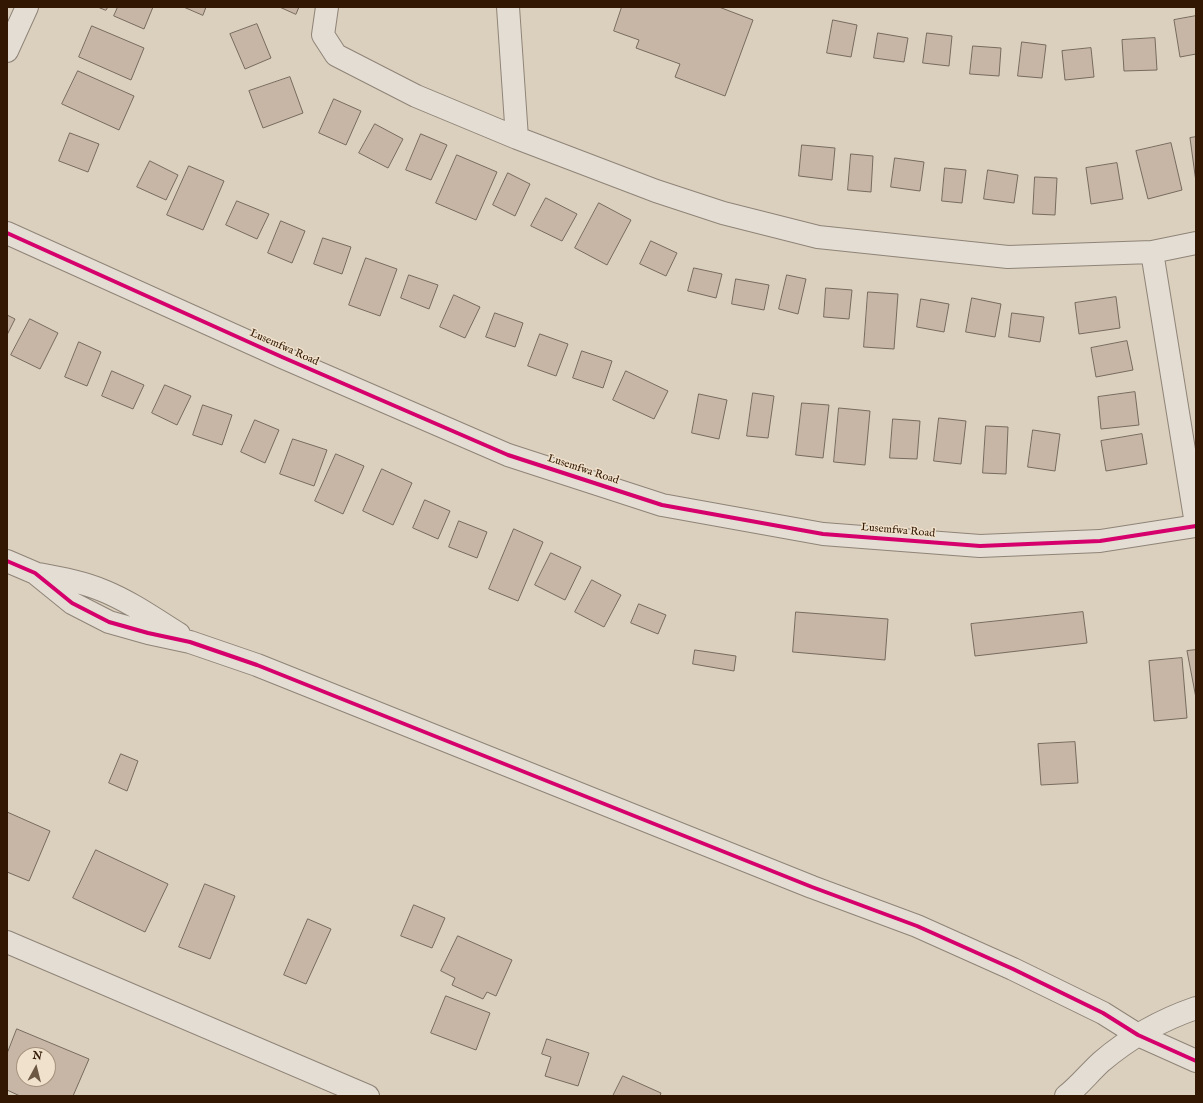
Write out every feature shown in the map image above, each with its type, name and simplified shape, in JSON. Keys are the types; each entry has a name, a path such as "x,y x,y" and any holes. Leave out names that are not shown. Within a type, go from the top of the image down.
{"street":[{"path":"7,51 27,7"},
{"path":"327,7 323,35 336,55 416,96 518,138 656,191 723,213 818,237 1008,257 1152,252 1196,243"},
{"path":"510,8 518,138"},
{"name":"Lusemfwa Road","path":"7,233 274,354 508,455 662,505 823,534 980,546 1100,541 1196,525"},
{"path":"1152,252 1196,525"},
{"path":"7,561 35,573 72,603 109,622 148,633 190,642 257,665 804,884 917,926 1013,969 1103,1013 1138,1035 1196,1060"},
{"path":"7,942 368,1096"},
{"path":"1066,1096 1101,1062 1138,1035 1172,1016 1196,1008"}],"building":[{"path":"98,7 108,7 106,10"},
{"path":"118,7 153,7 144,29 114,16"},
{"path":"184,7 206,7 203,15"},
{"path":"280,7 299,7 296,14"},
{"path":"622,7 719,7 753,20 725,96 675,77 680,64 636,48 639,40 614,31"},
{"path":"1196,16 1196,54 1180,57 1174,20"},
{"path":"833,20 857,25 851,57 827,53"},
{"path":"257,24 271,58 245,69 230,34"},
{"path":"92,26 144,48 131,80 79,57"},
{"path":"878,33 908,38 904,62 874,58"},
{"path":"927,33 952,36 949,66 923,63"},
{"path":"1155,38 1157,70 1124,71 1122,40"},
{"path":"1022,42 1046,45 1042,78 1018,76"},
{"path":"973,46 1001,48 999,76 970,74"},
{"path":"1091,48 1094,77 1065,80 1062,51"},
{"path":"78,71 134,96 119,130 62,104"},
{"path":"290,77 303,113 263,128 249,91"},
{"path":"334,99 361,111 346,145 319,133"},
{"path":"375,124 403,139 388,168 359,153"},
{"path":"70,133 99,144 88,172 59,161"},
{"path":"421,134 447,145 431,180 406,170"},
{"path":"1196,137 1196,182 1190,138"},
{"path":"1171,143 1182,190 1148,199 1136,151"},
{"path":"802,145 835,148 832,180 799,176"},
{"path":"851,154 873,156 871,192 848,190"},
{"path":"457,155 497,172 476,220 436,203"},
{"path":"895,158 924,162 920,191 891,187"},
{"path":"150,161 178,175 166,200 137,187"},
{"path":"1117,163 1123,199 1091,204 1086,168"},
{"path":"189,166 224,181 203,230 167,215"},
{"path":"945,168 966,170 962,203 942,201"},
{"path":"988,170 1018,175 1014,203 984,199"},
{"path":"508,173 530,184 515,216 493,205"},
{"path":"1035,177 1057,178 1055,215 1033,214"},
{"path":"546,198 577,214 562,241 531,226"},
{"path":"237,201 269,214 257,239 226,225"},
{"path":"599,203 631,220 607,265 575,248"},
{"path":"281,221 305,231 292,263 268,253"},
{"path":"323,238 351,247 342,274 314,264"},
{"path":"651,241 677,253 666,276 640,264"},
{"path":"366,258 397,269 380,316 349,305"},
{"path":"694,268 722,274 716,298 688,291"},
{"path":"409,275 438,285 429,309 401,298"},
{"path":"787,275 806,279 798,314 779,309"},
{"path":"736,279 769,285 764,310 732,304"},
{"path":"826,288 852,290 849,319 824,317"},
{"path":"868,292 898,294 894,349 864,347"},
{"path":"454,295 480,307 465,338 440,327"},
{"path":"1116,297 1120,328 1079,334 1075,303"},
{"path":"972,298 1001,304 995,337 966,332"},
{"path":"921,299 949,304 944,332 917,327"},
{"path":"495,313 523,323 515,347 486,337"},
{"path":"1012,313 1044,317 1040,342 1009,337"},
{"path":"7,315 15,319 7,335"},
{"path":"30,319 58,333 40,369 11,355"},
{"path":"540,334 568,344 556,376 528,366"},
{"path":"1127,341 1133,370 1096,377 1091,348"},
{"path":"79,342 101,352 87,386 65,377"},
{"path":"582,351 612,361 603,388 573,378"},
{"path":"112,371 144,385 133,409 102,396"},
{"path":"626,371 668,391 654,419 613,400"},
{"path":"165,385 191,396 177,425 152,413"},
{"path":"1135,392 1139,425 1101,429 1098,397"},
{"path":"753,393 774,396 768,438 747,436"},
{"path":"699,394 727,400 719,439 692,433"},
{"path":"802,403 829,405 823,458 796,455"},
{"path":"203,405 232,415 222,445 193,435"},
{"path":"839,408 870,411 865,465 834,462"},
{"path":"939,418 966,421 961,464 934,461"},
{"path":"893,419 920,421 917,459 890,458"},
{"path":"255,420 279,430 265,463 241,452"},
{"path":"986,426 1008,427 1006,474 983,473"},
{"path":"1033,430 1060,434 1055,471 1028,467"},
{"path":"1142,434 1147,464 1106,471 1101,441"},
{"path":"293,439 327,450 314,486 280,474"},
{"path":"336,454 364,466 343,514 315,501"},
{"path":"382,469 412,483 393,525 363,511"},
{"path":"425,500 450,511 438,539 413,528"},
{"path":"459,521 487,532 477,558 449,547"},
{"path":"514,529 543,542 518,601 489,589"},
{"path":"551,553 581,567 565,600 535,585"},
{"path":"592,580 621,595 604,627 575,612"},
{"path":"639,604 666,615 658,634 631,623"},
{"path":"796,612 888,619 885,660 793,652"},
{"path":"1083,612 1087,643 975,656 971,624"},
{"path":"695,650 736,656 734,671 693,664"},
{"path":"1196,650 1196,698 1187,651"},
{"path":"1182,658 1187,718 1154,721 1149,661"},
{"path":"1075,742 1078,783 1041,785 1038,744"},
{"path":"121,754 138,761 127,791 109,783"},
{"path":"7,812 50,831 29,881 7,872"},
{"path":"96,850 168,884 145,932 73,898"},
{"path":"205,884 235,896 210,959 179,947"},
{"path":"414,905 445,918 432,948 401,936"},
{"path":"308,919 331,929 306,984 284,975"},
{"path":"458,936 512,960 496,996 487,992 483,999 452,985 455,978 441,971"},
{"path":"446,996 490,1013 476,1050 431,1033"},
{"path":"17,1029 89,1059 73,1096 20,1096 7,1090 7,1054"},
{"path":"547,1039 589,1053 578,1086 545,1076 551,1057 542,1054"},
{"path":"623,1076 661,1093 660,1096 613,1096"}],"cycle path":[{"path":"7,233 282,357 508,455 662,505 823,534 980,546 1100,541 1196,526"},
{"path":"7,561 35,573 72,603 109,622 148,633 190,642 257,665 812,887 917,926 1013,969 1103,1013 1138,1035 1196,1061"}]}
